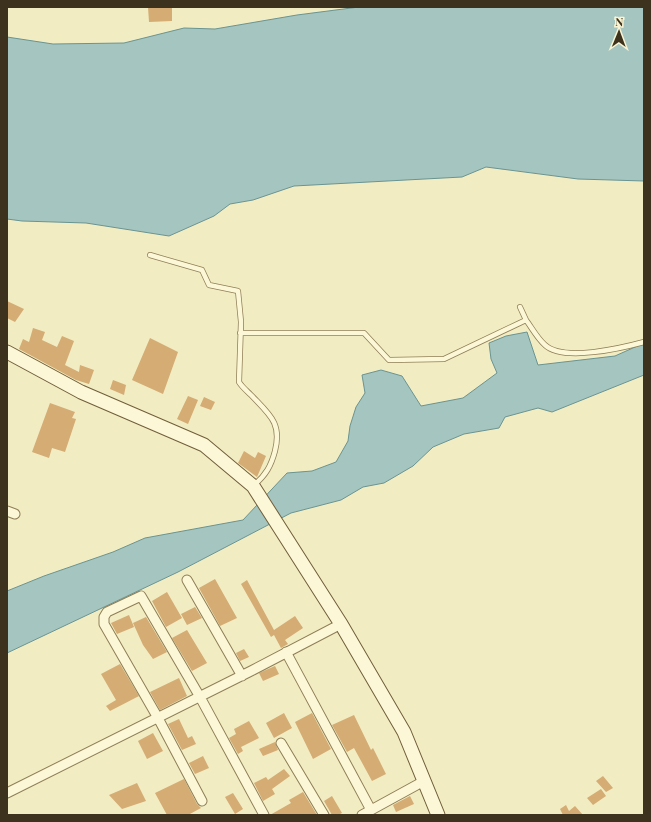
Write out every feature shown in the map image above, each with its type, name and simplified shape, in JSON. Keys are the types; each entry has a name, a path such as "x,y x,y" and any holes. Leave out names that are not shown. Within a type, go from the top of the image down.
{"street":[{"path":"7,352 81,392 204,445 253,486 341,624 404,732 438,815"},
{"path":"187,580 242,676"},
{"path":"202,801 158,718 104,624 104,617 107,612 141,596 200,697 264,815"},
{"path":"7,793 242,676 341,624"},
{"path":"286,652 371,810"},
{"path":"281,743 324,815"},
{"path":"362,815 424,781"}],"lane":[{"path":"150,255 202,270 209,285 238,291 241,322 239,382 268,413 275,424 278,436 274,454 266,475 253,486"},
{"path":"520,307 526,320 545,345 559,352 618,350 644,342"},
{"path":"240,333 364,333 389,360 444,359 526,320"}],"water":[{"path":"359,7 644,7 644,181 578,179 486,167 462,177 294,186 253,200 230,204 214,216 169,236 86,223 22,221 7,219 7,37 53,44 124,43 184,28 215,29 297,15"},
{"path":"527,332 538,365 615,356 644,343 644,375 552,412 538,408 505,417 499,428 464,434 433,447 413,466 384,483 363,487 341,500 291,513 178,572 7,653 7,591 44,576 113,552 145,538 243,520 287,473 312,471 336,462 348,441 350,426 356,407 365,393 362,375 381,370 402,376 421,406 463,398 497,373 491,359 489,343 506,336"}],"building":[{"path":"148,7 172,7 172,21 149,22"},
{"path":"7,301 24,309 15,322 7,318"},
{"path":"33,328 45,332 42,340 57,347 62,336 74,341 65,365 79,372 80,365 94,370 89,384 76,380 19,349 23,339 29,342"},
{"path":"150,338 178,352 163,394 132,380"},
{"path":"113,380 126,385 124,395 110,389"},
{"path":"188,396 198,400 188,424 177,419"},
{"path":"204,397 215,402 211,410 200,406"},
{"path":"50,403 75,412 72,418 76,419 65,452 52,448 49,458 32,452"},
{"path":"244,451 255,458 258,452 266,456 257,477 238,463"},
{"path":"215,579 237,618 220,626 199,588"},
{"path":"247,580 274,630 295,616 303,628 285,640 288,644 281,648 274,635 271,637 241,584"},
{"path":"167,592 182,618 166,627 152,601"},
{"path":"195,607 202,618 187,625 181,614"},
{"path":"129,615 134,627 117,634 111,623"},
{"path":"146,617 167,652 153,659 143,645 133,623"},
{"path":"187,630 207,663 192,671 172,638"},
{"path":"244,649 249,657 240,661 236,653"},
{"path":"120,664 139,696 110,711 106,706 116,700 101,674"},
{"path":"275,666 279,674 263,681 259,673"},
{"path":"179,678 187,696 160,710 150,692"},
{"path":"284,713 292,728 274,738 266,723"},
{"path":"312,713 331,749 313,759 295,722"},
{"path":"354,715 371,750 373,748 386,774 372,781 354,748 347,752 332,725"},
{"path":"179,719 188,738 192,736 196,744 182,750 168,724"},
{"path":"249,721 259,738 241,747 243,751 238,754 229,738 236,734 234,729"},
{"path":"153,733 163,751 147,759 138,741"},
{"path":"275,742 278,750 263,756 259,749"},
{"path":"203,756 209,768 195,774 189,763"},
{"path":"284,769 290,776 272,789 275,794 263,801 254,783 266,777 268,780"},
{"path":"603,776 613,788 606,792 596,781"},
{"path":"184,779 197,804 201,808 188,815 167,815 155,793"},
{"path":"137,783 146,801 122,809 109,795"},
{"path":"601,789 606,796 593,805 587,798"},
{"path":"303,792 317,815 270,815 291,803 289,800"},
{"path":"233,793 243,809 235,814 225,797"},
{"path":"332,796 342,813 338,815 332,815 324,801"},
{"path":"410,796 414,804 396,812 393,805"},
{"path":"566,805 569,811 575,806 583,815 563,815 560,809"}]}
